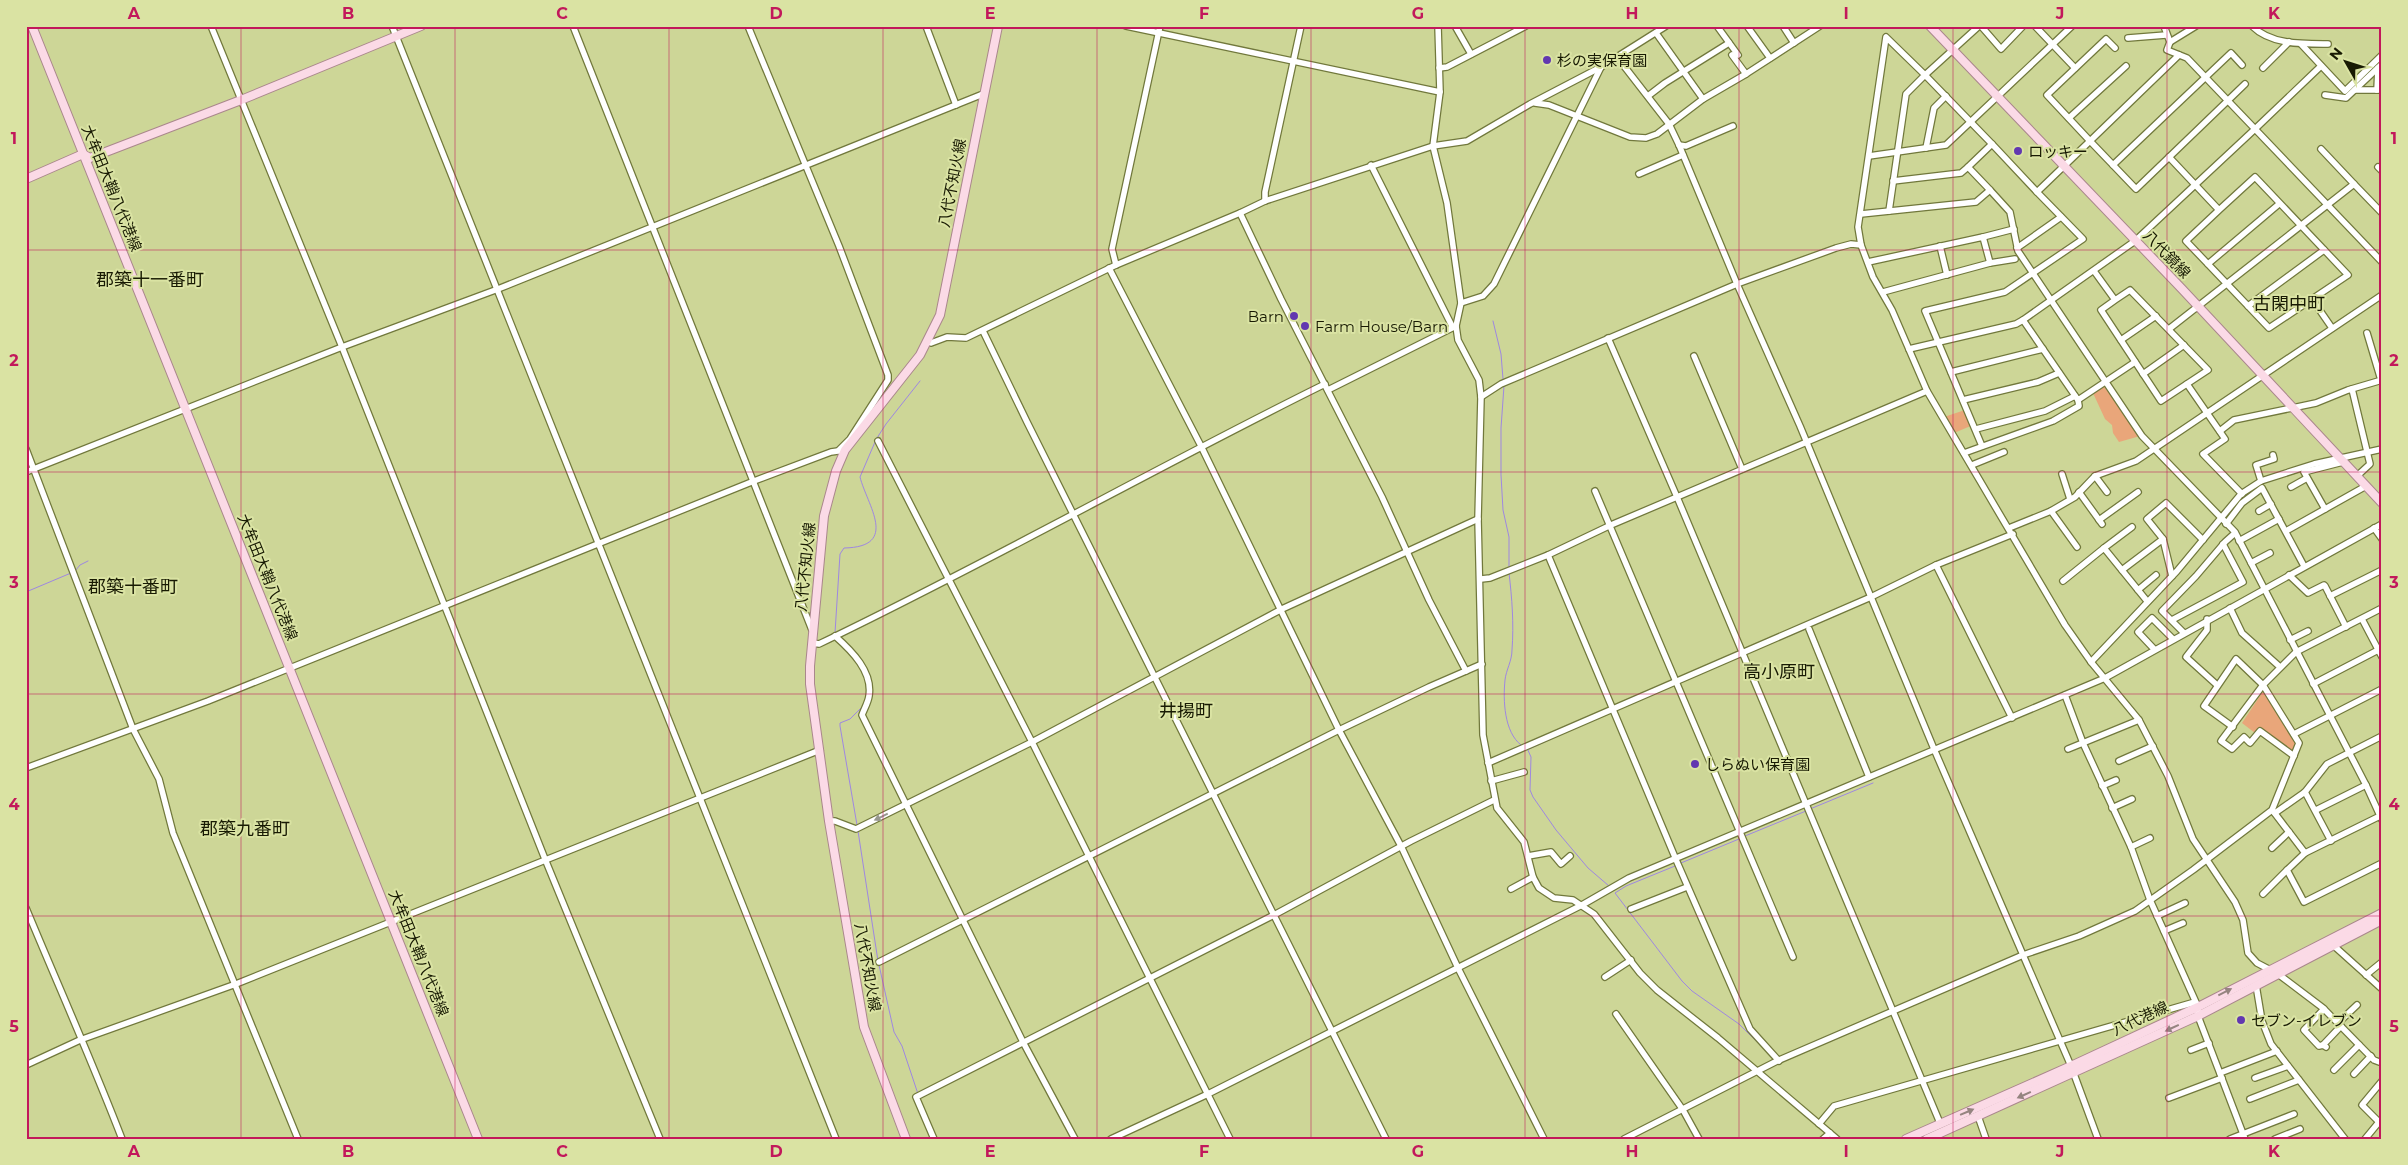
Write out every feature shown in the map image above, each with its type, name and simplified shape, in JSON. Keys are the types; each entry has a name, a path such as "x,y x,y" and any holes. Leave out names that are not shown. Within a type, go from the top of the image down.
{"main road":[{"name":"大牟田大鞘八代港線","path":"32,26 478,1139"},
{"path":"26,179 83,154 90,158 240,100 421,26"},
{"name":"八代不知火線","path":"906,1139 864,1027 829,821 810,684 812,630 824,516 842,450 928,341 940,315 998,26"},
{"name":"八代鏡線","path":"1930,26 2382,502"},
{"name":"八代港線","path":"1927,1139 1944,1135 2196,1004 2269,970 2382,913"},
{"name":"八代港線","path":"1906,1139 1940,1123 2072,1070 2198,1016 2382,920"}],"street":[{"path":"211,26 342,347 545,860 660,1139"},
{"path":"392,26 836,1139"},
{"path":"573,26 812,630"},
{"path":"26,768 133,729 754,481 842,450 888,380 888,375 748,26"},
{"path":"926,26 956,105"},
{"path":"1126,26 1440,92"},
{"path":"1116,265 1112,249 1160,26"},
{"path":"1266,201 1266,192 1301,26"},
{"path":"812,643 819,644 948,580 1074,516 1201,446 1454,326 1461,302 1447,203 1433,146 1440,92 1438,26"},
{"path":"1455,26 1471,54"},
{"path":"1439,68 1447,67 1526,26"},
{"path":"928,341 931,343 947,337 966,338 983,331 1109,268 1240,214 1266,201 1370,165 1433,146 1467,141 1530,104 1601,67 1666,26"},
{"path":"1717,26 1746,74"},
{"path":"1747,26 1770,58"},
{"path":"1783,26 1794,43"},
{"path":"1530,104 1541,103 1636,138 1646,138 1657,134 1704,99 1820,26"},
{"path":"1888,211 1906,94 1980,26 2001,49 2023,26"},
{"path":"2035,26 2075,68"},
{"path":"1869,156 1946,145 2072,26"},
{"path":"2164,26 2170,42"},
{"path":"2196,26 2170,42 2167,50 2187,58 2382,262"},
{"path":"2252,26 2270,37 2289,42 2328,44"},
{"path":"1656,33 1704,99"},
{"path":"2128,38 2166,35"},
{"path":"1982,446 1925,311 2006,292 2083,239 1946,96 1886,37 1858,227 1861,245 1873,277 1883,292 1910,349 1927,391 2065,625 2091,662 2139,720 2179,802 2193,839 2235,902 2243,920 2248,953 2257,963 2278,974 2324,1009 2359,1045 2382,1063"},
{"path":"2115,48 2106,39 2047,95 2136,189 2245,84"},
{"path":"2263,68 2289,42"},
{"path":"1648,96 1728,43"},
{"path":"2301,44 2345,90 2382,55"},
{"path":"2113,165 2231,53 2242,65"},
{"path":"2037,192 2180,55"},
{"path":"1617,57 1669,124 1679,145 1737,284 1773,362 1934,749 2060,1040 2098,1139"},
{"path":"2069,118 2126,66"},
{"path":"1910,349 2016,324 2023,320 2135,241 2321,66"},
{"path":"2325,95 2346,98 2380,66"},
{"path":"2355,90 2379,90 2380,66"},
{"path":"1461,302 1483,296 1494,284 1601,67"},
{"path":"26,472 342,347 498,289 983,94"},
{"path":"1926,148 1934,108 1946,96"},
{"path":"1679,145 1686,146 1733,126"},
{"path":"1893,181 1961,173 1992,144"},
{"path":"2321,149 2382,214"},
{"path":"1639,174 1683,155"},
{"path":"2169,157 2220,210"},
{"path":"1370,165 1454,326 1458,340 1479,380 1481,397 1478,519 1483,735 1494,800 1502,816 1520,834 1533,877 1539,888 1554,898 1580,904 1594,914 1630,960 1657,990 1837,1139"},
{"path":"1968,167 2010,212 2017,248 2154,450 2235,533 2381,817 2305,853 2263,894"},
{"path":"2255,178 2348,275 2269,328 2186,242 2220,210 2255,178"},
{"path":"2169,329 2354,184"},
{"path":"1860,214 1976,202 1990,190"},
{"path":"2208,264 2279,204"},
{"path":"1240,214 1281,300 1382,497 1406,552 1466,671"},
{"path":"2017,248 2061,217"},
{"path":"1868,262 2014,229"},
{"path":"1984,237 1990,264"},
{"path":"1481,397 1503,383 1737,284 1836,248 1851,244 1861,245"},
{"path":"1940,246 1947,275"},
{"path":"2248,306 2324,250"},
{"path":"1883,292 2015,259"},
{"path":"1109,268 1282,608 1339,730 1401,846 1458,968 1544,1139"},
{"path":"2094,271 2115,300"},
{"path":"2130,290 2208,370 2161,401 2100,310 2115,300 2130,290"},
{"path":"2009,528 2051,511 2080,492 2096,476 2136,461 2154,450 2207,412 2382,295"},
{"path":"2312,299 2332,328"},
{"path":"2121,340 2156,316"},
{"path":"1964,452 2053,421 2079,406 2077,398 2023,320"},
{"path":"983,331 1386,1139"},
{"path":"2220,431 2234,420 2328,399 2382,380 2367,333"},
{"path":"1608,338 1677,496 1940,1123"},
{"path":"2143,374 2184,345"},
{"path":"1951,372 2043,349"},
{"path":"1694,356 1742,469"},
{"path":"1976,429 2046,410 2077,398 2135,362"},
{"path":"1963,400 2038,382 2059,373"},
{"path":"2187,384 2225,439 2203,454 2242,494"},
{"path":"2352,389 2370,464 2357,476"},
{"path":"1480,579 1490,578 1548,555 1677,496 1927,391"},
{"path":"878,441 1032,742 1230,1139"},
{"path":"26,449 133,729 159,779 174,833 298,1139"},
{"path":"2325,509 2304,472 2368,451 2382,449"},
{"path":"1972,465 2004,452"},
{"path":"2261,481 2256,466 2274,459 2273,455"},
{"path":"2091,662 2172,576 2242,494 2261,481 2341,460"},
{"path":"2062,474 2070,499"},
{"path":"2096,476 2106,492"},
{"path":"2291,487 2307,478"},
{"path":"2286,531 2366,486"},
{"path":"2226,524 2242,503 2262,488 2304,566"},
{"path":"1595,491 1793,957"},
{"path":"2080,492 2101,522 2138,492"},
{"path":"2172,576 2162,539 2147,519 2166,503 2203,540"},
{"path":"2258,510 2271,504"},
{"path":"2051,511 2077,547"},
{"path":"829,821 854,829 1032,742 1155,678 1282,608 1478,519"},
{"path":"2239,541 2279,519"},
{"path":"1110,1139 1208,1094 1458,968 1629,878 1677,863 1807,808 1869,777 2106,678 2207,619 2382,524"},
{"path":"2063,581 2132,527"},
{"path":"2374,528 2382,539"},
{"path":"2184,633 2162,611 2235,533"},
{"path":"1488,763 1678,683 1871,597 1936,565 2013,534"},
{"path":"2122,570 2162,539"},
{"path":"2172,620 2243,582 2223,544"},
{"path":"2104,548 2147,601"},
{"path":"2251,563 2270,553"},
{"path":"1548,555 1687,887 1750,1029 1779,1061"},
{"path":"1936,565 2012,718"},
{"path":"2330,596 2382,570"},
{"path":"2138,590 2156,575"},
{"path":"2289,575 2308,592 2326,586 2346,627"},
{"path":"2230,608 2242,633 2280,667"},
{"path":"2294,756 2260,731 2250,743 2244,737 2232,749 2221,741 2263,685 2296,652 2382,608"},
{"path":"2154,649 2138,632 2152,618 2173,639"},
{"path":"2207,619 2207,630 2186,657 2217,685"},
{"path":"2362,619 2380,649 2382,657"},
{"path":"1809,629 1869,777"},
{"path":"2290,640 2308,631"},
{"path":"836,636 852,652 863,668 870,689 862,715 1023,1042 1075,1139"},
{"path":"2313,684 2380,649"},
{"path":"2233,727 2204,706 2236,659 2263,685 2299,743 2273,812"},
{"path":"878,962 1090,858 1339,730 1429,686 1482,664"},
{"path":"2294,734 2382,689"},
{"path":"2065,695 2083,743 2131,846 2150,900 2196,1004 2198,1016 2244,1136"},
{"path":"2068,750 2139,720"},
{"path":"1624,1139 1779,1061 2023,955 2080,936 2136,911 2273,812 2304,792 2327,764 2382,736"},
{"path":"2118,761 2153,746"},
{"path":"26,1065 80,1040 236,984 820,750"},
{"path":"1492,781 1524,772"},
{"path":"2102,786 2116,780"},
{"path":"2316,810 2366,785"},
{"path":"2304,792 2316,810 2331,841"},
{"path":"2112,808 2132,799"},
{"path":"934,1139 916,1097 1274,915 1401,846 1494,800"},
{"path":"2273,812 2305,853"},
{"path":"2272,848 2289,832"},
{"path":"2131,846 2150,838"},
{"path":"1528,856 1551,850 1561,864 1570,856"},
{"path":"2287,870 2304,902 2382,863"},
{"path":"1511,889 1533,877"},
{"path":"1631,909 1687,887"},
{"path":"2157,916 2185,903"},
{"path":"26,908 80,1040 98,1075 122,1139"},
{"path":"2164,931 2183,923"},
{"path":"2333,945 2382,989"},
{"path":"1605,977 1613,976 1630,960"},
{"path":"2366,975 2382,962"},
{"path":"2256,985 2262,1021 2271,1044 2344,1138"},
{"path":"1819,1124 1834,1106 2060,1040 2196,1004"},
{"path":"2324,1009 2302,1028 2319,1046 2324,1046 2339,1024 2357,1005"},
{"path":"1616,1014 1683,1110 1699,1139"},
{"path":"2192,1050 2209,1043"},
{"path":"2334,1070 2359,1045"},
{"path":"2169,1098 2277,1051"},
{"path":"2354,1074 2371,1056"},
{"path":"2255,1078 2288,1066"},
{"path":"2250,1099 2299,1080"},
{"path":"2365,1139 2380,1120 2362,1105 2382,1081"},
{"path":"2230,1139 2244,1136 2294,1114"},
{"path":"1978,1116 1986,1139"},
{"path":"2326,1128 2334,1125"},
{"path":"2275,1139 2300,1129"},
{"path":"1822,1139 1830,1133"}],"shaded area":[{"path":"2103,385 2140,436 2119,442 2113,433 2112,425 2105,419 2093,393"},
{"path":"1965,410 1973,425 1954,433 1944,417"},
{"path":"2264,690 2296,743 2293,753 2259,730 2255,733 2242,723"}],"waterway":[{"path":"1493,321 1501,354 1503,379"},
{"path":"877,438 920,381"},
{"path":"1504,386 1501,428 1501,475 1503,510 1509,537 1509,569"},
{"path":"109,436 157,417"},
{"path":"835,633 840,554 844,548 861,546 871,540 876,532 873,512 860,477 875,442"},
{"path":"75,571 80,565 88,561"},
{"path":"26,592 71,573"},
{"path":"1509,573 1513,640 1511,658 1505,680 1504,697 1508,724 1515,739 1521,745"},
{"path":"1811,626 1840,614"},
{"path":"1774,642 1808,628"},
{"path":"857,825 840,723 850,719 862,707"},
{"path":"1529,749 1560,735"},
{"path":"1527,748 1531,757 1530,790 1533,797 1556,830 1588,868 1609,886"},
{"path":"1810,809 1873,783"},
{"path":"1745,836 1806,811"},
{"path":"858,831 878,961"},
{"path":"1681,863 1739,839"},
{"path":"1675,866 1626,886 1615,893 1682,981 1692,991 1739,1024 1769,1054"},
{"path":"879,965 894,1032 902,1046 918,1094"}],"place":[{"name":"杉の実保育園","path":"1547,60"},
{"name":"ロッキー","path":"2018,151"},
{"name":"Barn","path":"1294,316"},
{"name":"Farm House/Barn","path":"1305,326"},
{"name":"しらぬい保育園","path":"1695,764"},
{"name":"セブン-イレブン","path":"2241,1020"}],"district":[{"name":"郡築十一番町","path":"150,280"},
{"name":"古閑中町","path":"2289,304"},
{"name":"郡築十番町","path":"133,587"},
{"name":"高小原町","path":"1779,672"},
{"name":"井揚町","path":"1186,711"},
{"name":"郡築九番町","path":"245,829"}]}
